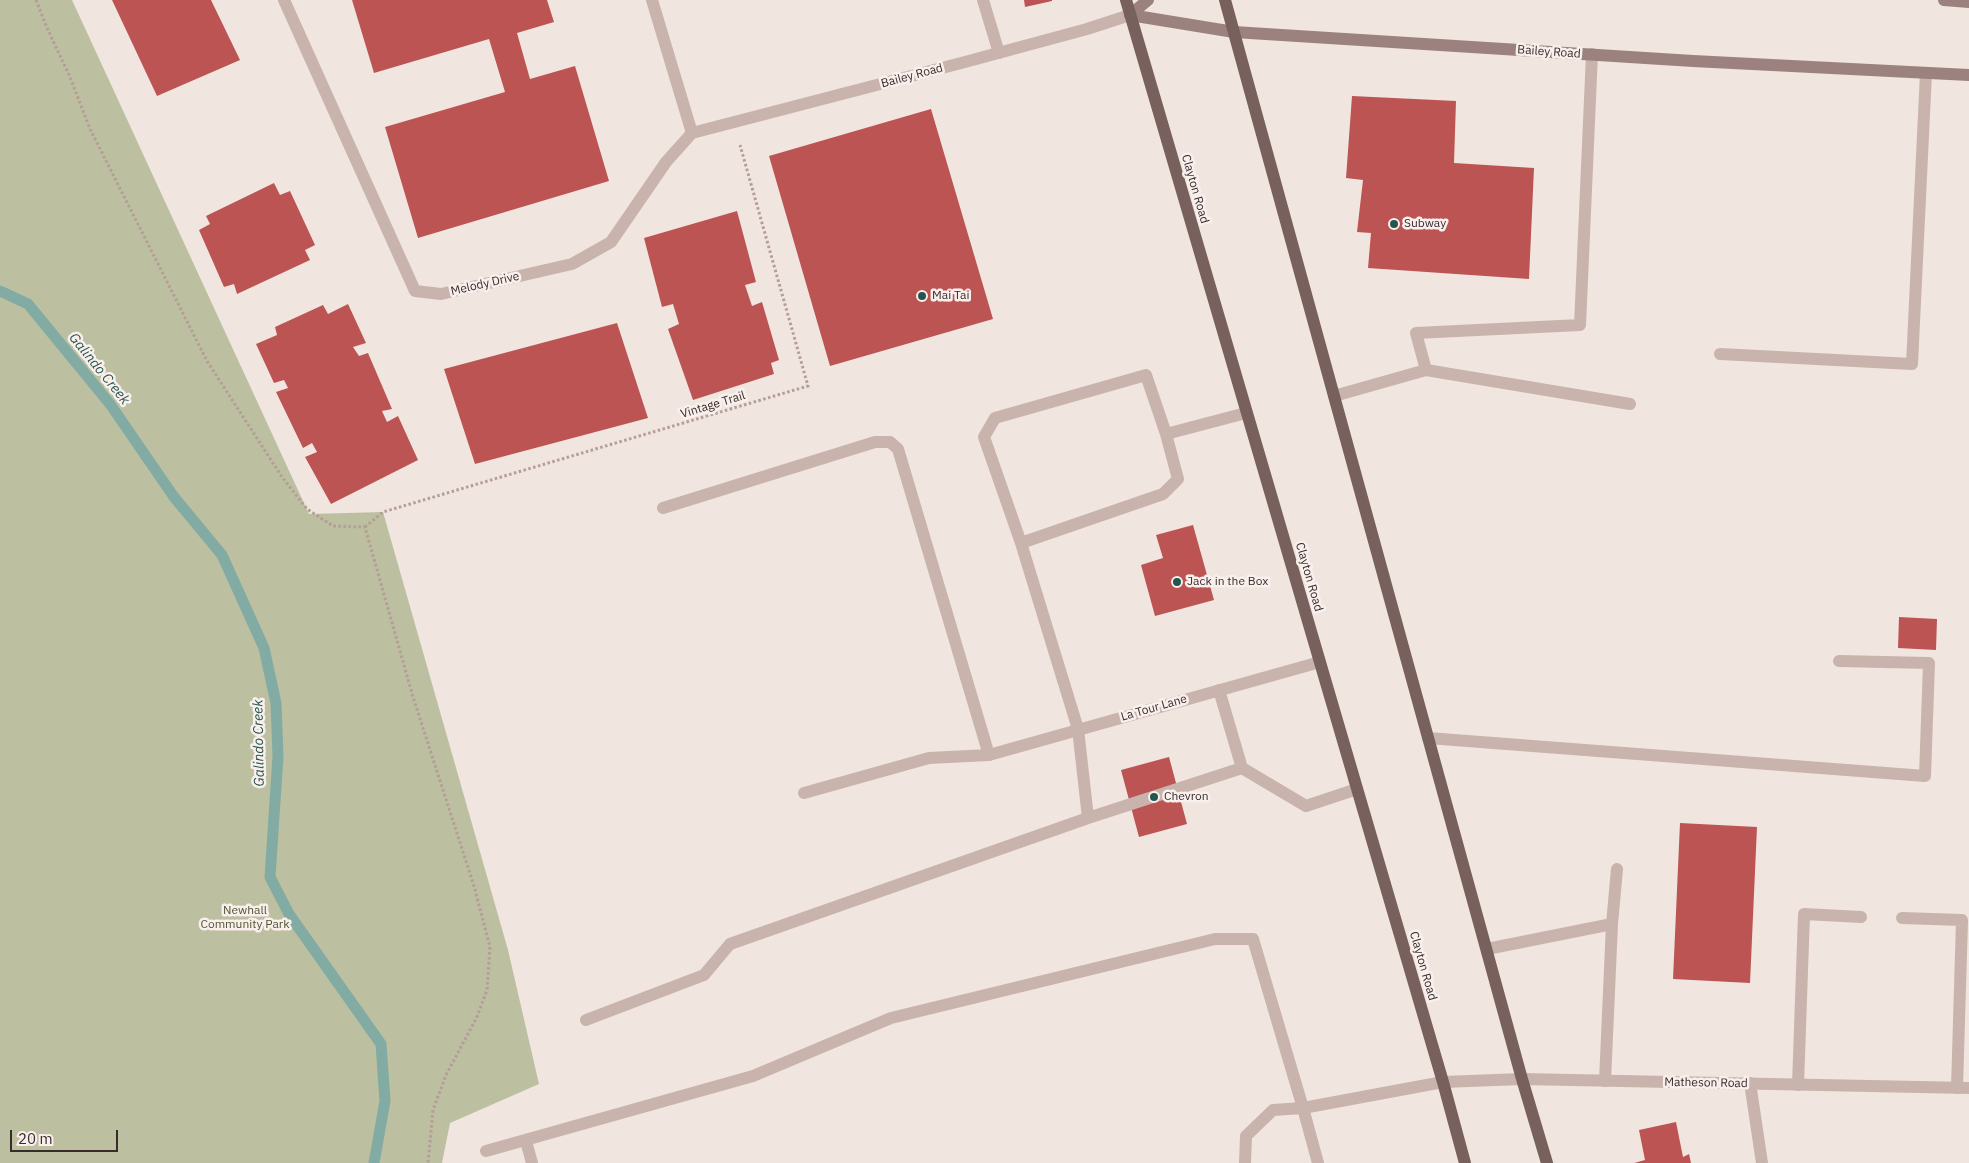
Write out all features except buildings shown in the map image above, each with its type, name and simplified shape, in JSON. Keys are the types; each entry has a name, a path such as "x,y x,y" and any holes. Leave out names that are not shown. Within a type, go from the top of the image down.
{"main road":[{"name":"Clayton Road","path":"1126,0 1443,1082 1465,1163"},
{"path":"1225,0 1486,949 1547,1163"}],"street":[{"name":"Melody Drive","path":"284,0 415,291 441,294 572,264 603,247 611,242 666,162 692,134"},
{"path":"652,0 692,134"},
{"path":"983,0 999,53"},
{"name":"Bailey Road","path":"692,134 1087,29 1130,15 1148,0"},
{"path":"1944,0 1969,2"},
{"name":"Bailey Road","path":"1130,15 1234,32 1969,75"},
{"path":"1426,370 1416,332 1580,325 1592,54"},
{"path":"1720,354 1912,364 1926,72"},
{"path":"1334,396 1426,370 1630,404"},
{"path":"1021,543 1163,494 1178,479 1166,434 1146,375 995,418 984,437 1021,543 1078,729 1088,818"},
{"path":"1166,434 1246,413"},
{"path":"663,508 876,442 890,442 898,449 989,755"},
{"name":"La Tour Lane","path":"804,793 929,758 989,755 1320,662"},
{"path":"1428,738 1926,776 1929,663 1839,662"},
{"path":"1219,690 1242,768 1306,806 1357,789"},
{"path":"586,1020 704,975 730,944 1088,818 1242,768"},
{"path":"1605,1081 1612,924 1617,869"},
{"path":"1798,1085 1804,914 1861,917"},
{"path":"1902,918 1962,920 1963,1088"},
{"path":"1486,949 1612,924"},
{"path":"486,1151 753,1076 891,1018 1215,939 1253,939 1318,1163"},
{"name":"Matheson Road","path":"1245,1163 1246,1136 1273,1110 1303,1108 1443,1082 1522,1079 1963,1088"},
{"path":"1750,1084 1762,1163"},
{"path":"526,1141 532,1163"}],"path":[{"path":"36,0 70,77 90,129 207,361 282,477 307,509 333,526 365,527 413,697 474,886 490,947 487,990 477,1017 446,1075 433,1110 428,1163"},
{"name":"Vintage Trail","path":"365,527 383,512 808,386 733,123"}],"green space":[{"name":"Newhall Community Park","path":"0,0 72,0 309,514 383,512 508,950 539,1084 450,1123 442,1163 0,1163"}],"waterway":[{"name":"Galindo Creek","path":"0,291 28,304 110,404 174,497 222,555 264,648 276,703 278,756 270,877 289,914 381,1044 385,1101 374,1163"}],"place":[{"name":"Subway","path":"1394,224"},
{"name":"Mai Tai","path":"922,296"},
{"name":"Jack in the Box","path":"1177,582"},
{"name":"Chevron","path":"1154,797"}]}
